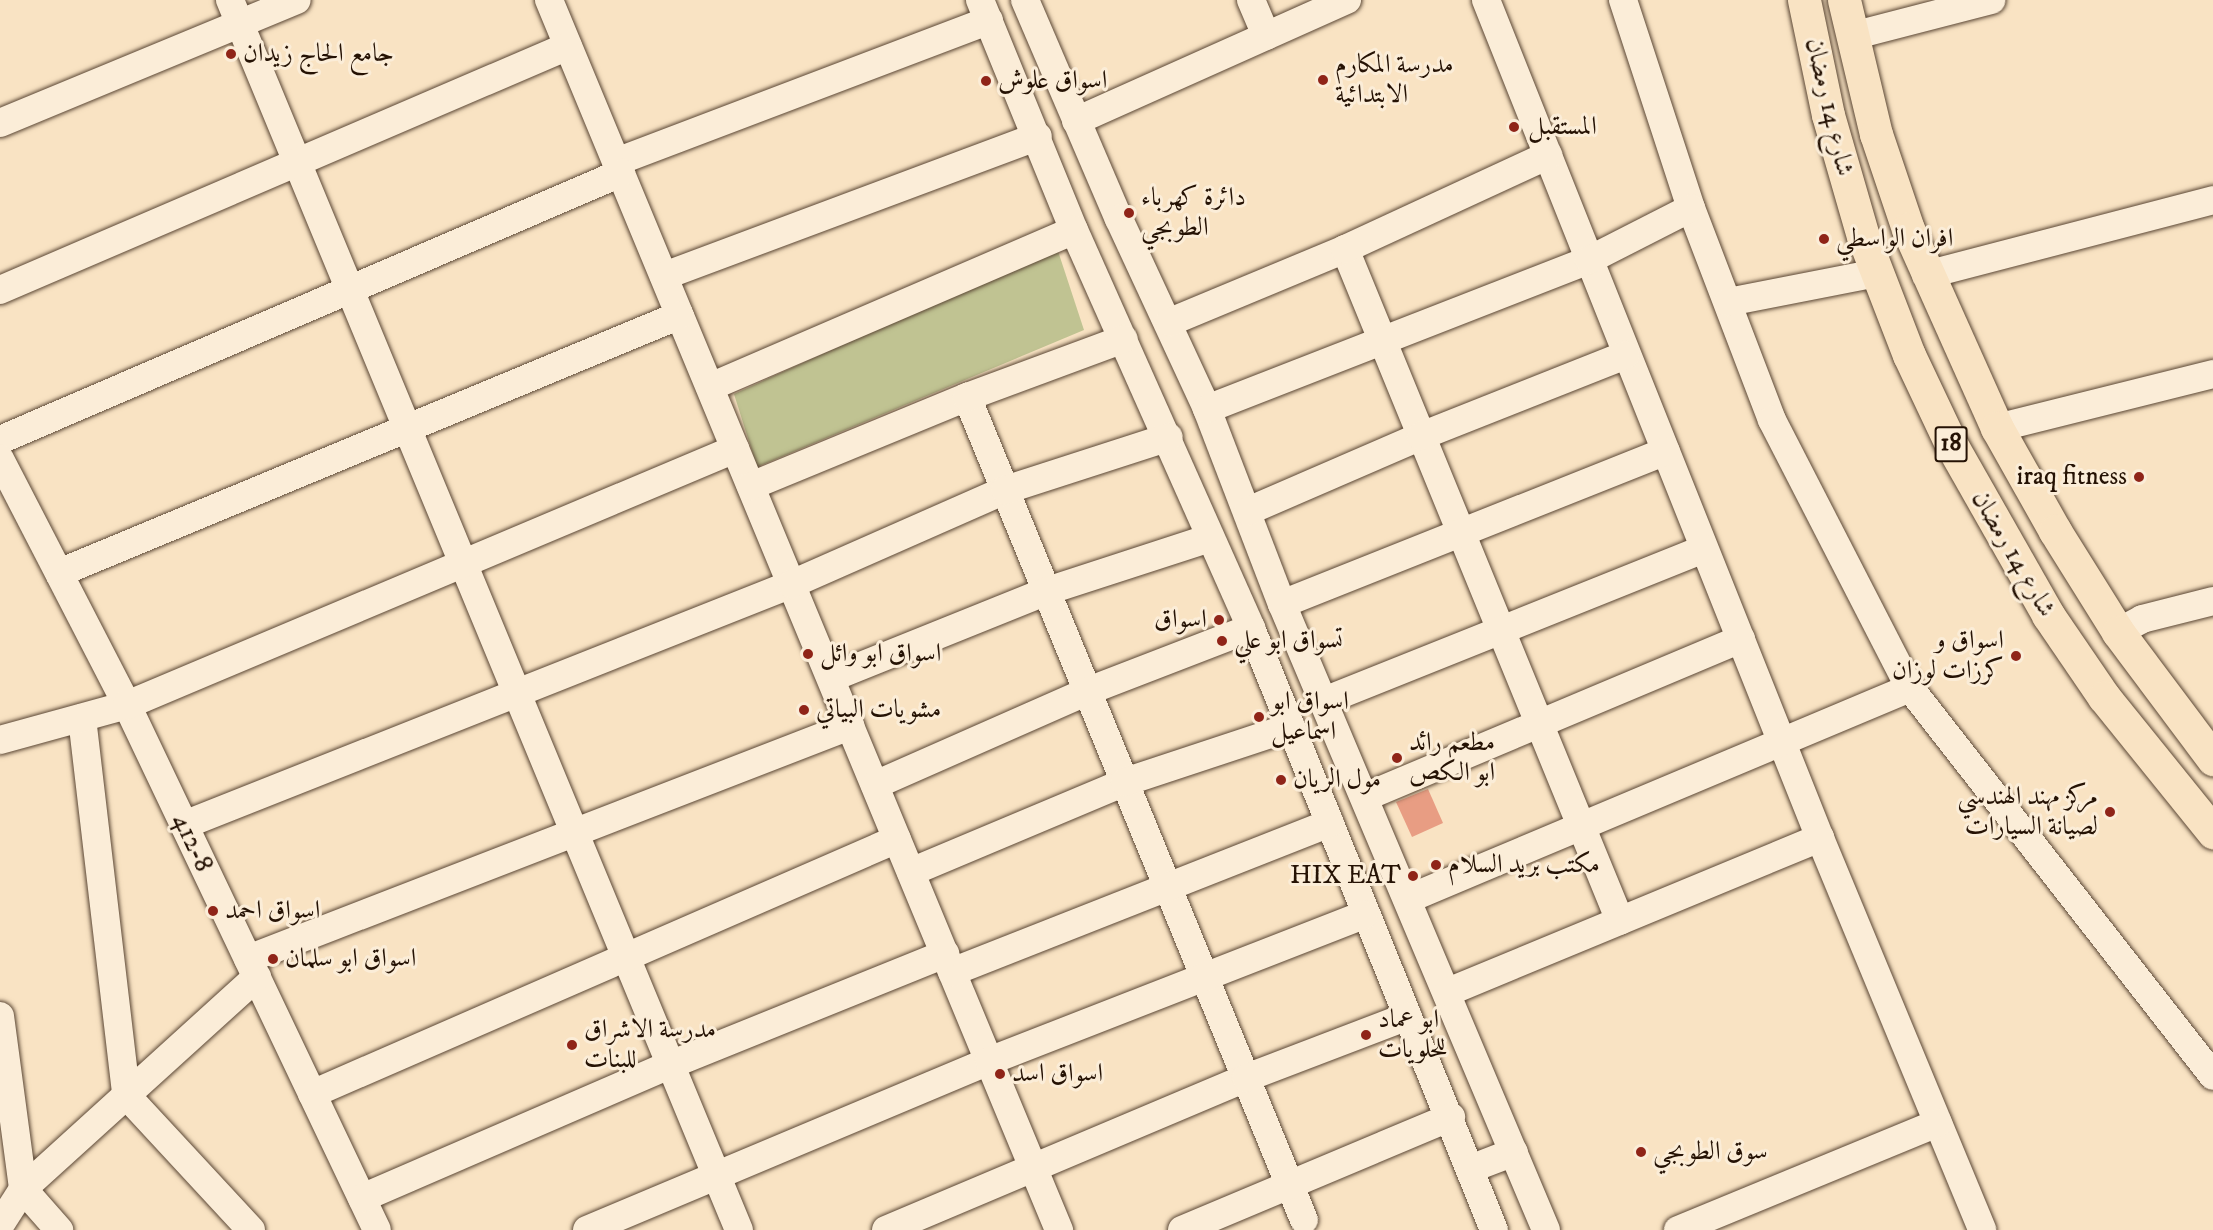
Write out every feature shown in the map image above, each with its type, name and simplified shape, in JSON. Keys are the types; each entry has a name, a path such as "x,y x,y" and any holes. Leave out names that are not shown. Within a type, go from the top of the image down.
{"main road":[{"name":"شارع 14 رمضان","path":"1804,0 1844,176 1877,273 1918,375 1997,531 2104,697 2213,832"},
{"name":"شارع 14 رمضان","path":"1844,0 1891,182 1926,275 1997,428 2055,531 2118,632 2213,759"}],"street":[{"path":"0,123 234,12 297,0"},
{"path":"549,0 1059,1230"},
{"path":"1251,0 1266,36"},
{"path":"1076,121 1347,0"},
{"path":"1486,0 1820,838 1982,1230"},
{"path":"1623,0 1691,208 1772,420 1910,688 2213,1076"},
{"path":"1852,36 1893,12 1991,0"},
{"path":"1028,1 1076,121 1154,294 1170,322 1207,409 1282,604 1448,992 1546,1230"},
{"path":"0,440 984,10 1038,136 1077,237 1169,437 1210,538 1251,628 1364,915 1451,1117 1494,1230"},
{"path":"234,12 739,1230"},
{"path":"0,290 568,46"},
{"path":"664,276 1038,136"},
{"path":"1170,322 1345,249 1548,155"},
{"path":"1926,275 2213,200"},
{"path":"1207,409 1589,260 1691,208"},
{"path":"1077,237 1095,250 1109,246 1119,235 1119,219"},
{"path":"710,387 1077,237"},
{"path":"1345,249 1620,921"},
{"path":"1728,303 1877,273"},
{"path":"1119,328 1117,296 1135,286 1154,294"},
{"path":"59,573 406,426 680,315"},
{"path":"751,486 967,397 1119,328"},
{"path":"1248,512 1421,436 1626,355"},
{"path":"1997,428 2213,374"},
{"path":"967,397 1304,1220"},
{"path":"184,825 792,584 1005,490 1169,437"},
{"path":"0,740 127,705 735,449"},
{"path":"1282,604 1666,451"},
{"name":"412-8","path":"0,459 127,705 377,1230"},
{"path":"831,678 1047,591 1210,538"},
{"path":"1324,701 1704,549"},
{"path":"2118,632 2142,619 2213,602"},
{"path":"875,785 1088,691 1251,628"},
{"path":"1365,797 1741,639"},
{"path":"1408,899 1582,829 1781,741 1910,688"},
{"path":"82,718 126,1095 251,1230"},
{"path":"0,1225 23,1189 126,1095 252,968 575,834 850,726"},
{"path":"911,872 1125,782 1291,727"},
{"path":"362,1198 670,1065 949,963 1168,887 1329,823"},
{"path":"1448,992 1820,838"},
{"path":"312,1094 897,839"},
{"path":"587,1230 989,1061 1364,915"},
{"path":"0,1016 23,1189 59,1230"},
{"path":"886,1230 1246,1078 1408,1016"},
{"path":"1182,1230 1289,1183 1451,1117"},
{"path":"1677,1230 1738,1219 1938,1124"},
{"path":"1470,1169 1514,1152"}],"green space":[{"path":"1057,248 1084,330 757,467 734,394"}],"building":[{"path":"1428,789 1443,823 1412,837 1396,802"}],"place":[{"name":"جامع الحاج زيدان","path":"231,54"},
{"name":"مدرسة المكارم الابتدائية","path":"1323,80"},
{"name":"اسواق علوش","path":"986,81"},
{"name":"المستقبل","path":"1514,127"},
{"name":"دائرة كهرباء الطوبجي","path":"1129,213"},
{"name":"افران الواسطي","path":"1824,239"},
{"name":"iraq fitness","path":"2139,477"},
{"name":"اسواق","path":"1219,620"},
{"name":"تسواق ابو علي","path":"1222,641"},
{"name":"اسواق ابو وائل","path":"808,654"},
{"name":"اسواق و كرزات لوزان","path":"2016,656"},
{"name":"مشويات البياتي","path":"804,710"},
{"name":"اسواق ابو اسماعيل","path":"1259,717"},
{"name":"مطعم رائد ابو الكص","path":"1397,758"},
{"name":"مول الريان","path":"1281,780"},
{"name":"مركز مهند الهندسي لصيانة السيارات","path":"2110,812"},
{"name":"مكتب بريد السلام","path":"1436,865"},
{"name":"HIX EAT","path":"1413,876"},
{"name":"اسواق احمد","path":"213,911"},
{"name":"اسواق ابو سلمان","path":"273,959"},
{"name":"ابو عماد للحلويات","path":"1366,1035"},
{"name":"مدرسة الاشراق للبنات","path":"572,1045"},
{"name":"اسواق اسد","path":"1000,1074"},
{"name":"سوق الطوبجي","path":"1641,1152"}]}
